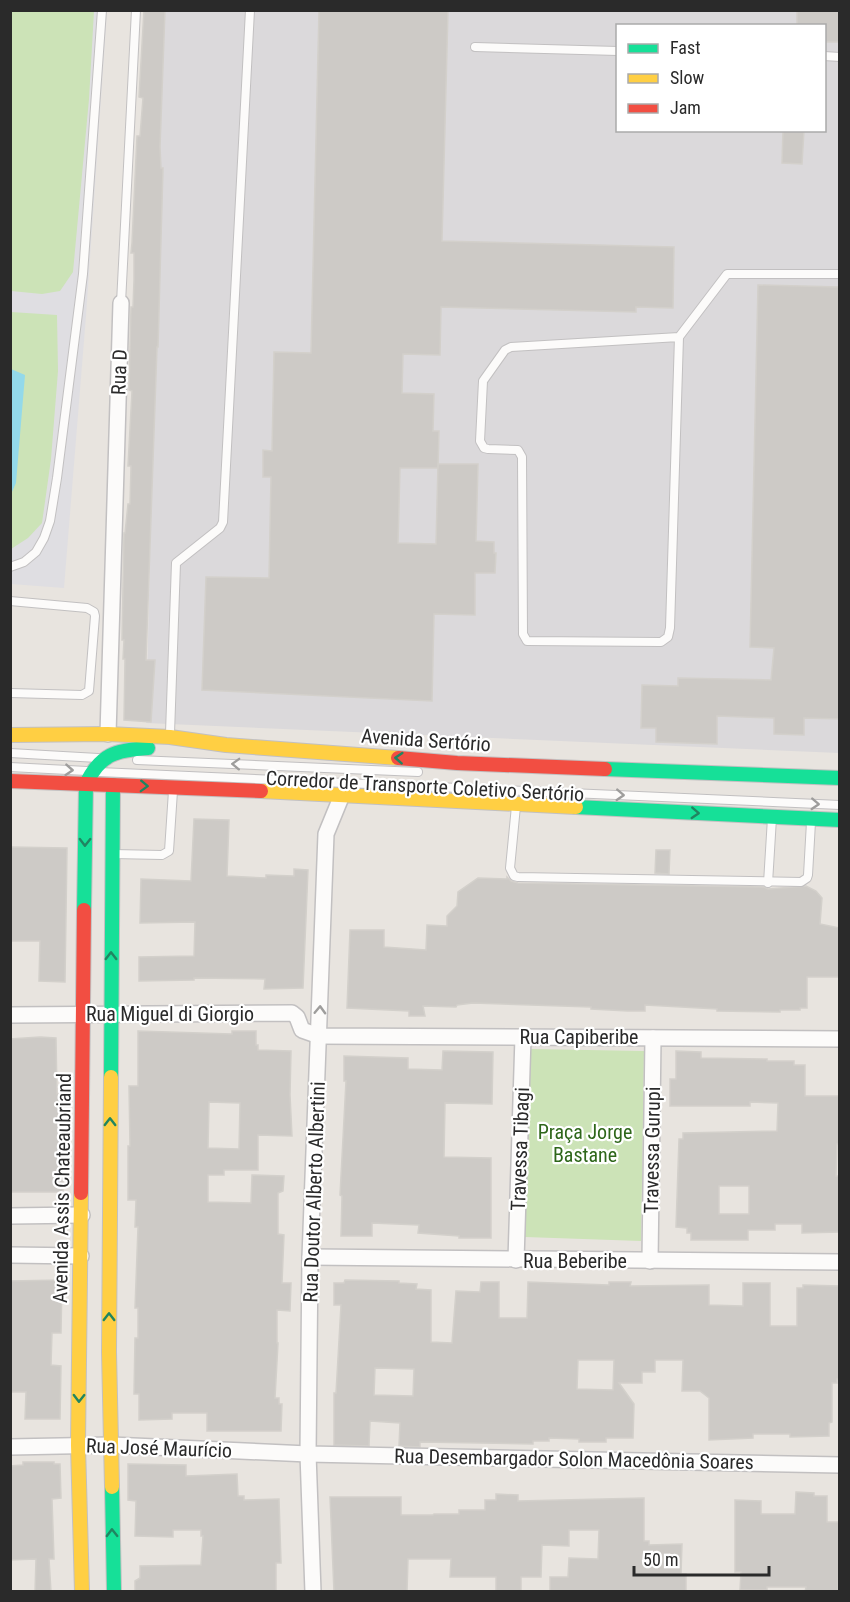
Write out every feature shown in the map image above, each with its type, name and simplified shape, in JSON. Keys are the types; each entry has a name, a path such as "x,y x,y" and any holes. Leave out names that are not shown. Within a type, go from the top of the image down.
{"main road":[{"name":"Avenida Sertório","path":"10,735 108,734 170,737 226,745 457,762 840,778"},
{"path":"88,778 103,758 129,748 226,745"},
{"path":"10,781 88,778 113,785 840,820"},
{"name":"Avenida Assis Chateaubriand","path":"88,778 81,1256 111,1444 114,1592"},
{"name":"Avenida Assis Chateaubriand","path":"82,1592 78,1445 95,1352 110,1015 113,785"}],"street":[{"name":"Rua D","path":"108,734 121,303"},
{"name":"Rua Doutor Alberto Albertini","path":"313,1592 308,1454 310,1257 326,834 342,795"},
{"name":"Rua Miguel di Giorgio","path":"10,1015 292,1013 297,1017 302,1030 319,1036"},
{"name":"Rua Capiberibe","path":"319,1036 840,1039"},
{"name":"Travessa Tibagi","path":"516,1260 523,1037"},
{"name":"Travessa Gurupi","path":"650,1261 653,1038"},
{"path":"10,1216 82,1215"},
{"path":"10,1255 81,1256"},
{"name":"Rua Beberibe","path":"310,1257 840,1262"},
{"name":"Rua José Maurício","path":"10,1447 111,1444 308,1454"},
{"name":"Rua Desembargador Solon Macedônia Soares","path":"308,1454 840,1465"}],"lane":[{"path":"10,567 24,562 36,552 50,522 83,274 102,10"},
{"name":"Rua D","path":"121,303 136,10"},
{"path":"170,737 176,563 220,528 223,522 250,10"},
{"path":"475,47 616,51"},
{"path":"679,337 511,347 505,350 483,381 482,445 488,449 518,450 522,458 523,634 527,641 661,642 668,637 679,337 727,274 840,274"},
{"path":"10,601 87,608 94,612 95,616 91,687 86,694 10,693"},
{"name":"Corredor de Transporte Coletivo Sertório","path":"10,753 424,772"},
{"name":"Corredor de Transporte Coletivo Sertório","path":"10,767 88,778 840,805"},
{"path":"111,854 162,855 169,851 173,787"},
{"path":"516,804 510,868 514,876 801,882 807,878 812,819"},
{"path":"768,883 772,817"}],"shaded area":[{"path":"10,11 107,11 64,588 11,584"},
{"path":"163,11 839,11 839,753 146,723"}],"green space":[{"path":"11,10 94,11 89,99 73,272 60,291 42,294 11,291"},
{"path":"11,312 57,315 58,371 51,459 42,523 28,538 11,549"},
{"name":"Praça Jorge Bastane","path":"531,1049 644,1051 641,1241 525,1237"}],"water":[{"path":"11,369 25,375 16,483 11,494"}],"building":[{"path":"144,10 165,10 160,147 161,168 163,168 158,347 146,660 155,660 151,722 124,720 125,659 123,659 124,640 122,640 124,533 128,504 130,504 131,466 128,466 132,391 129,390 134,253 131,253 137,136 140,136 143,98 139,97"},
{"path":"319,10 448,10 442,241 674,247 673,308 636,307 636,312 441,307 440,355 403,354 402,393 434,394 433,431 439,431 438,464 478,464 476,541 494,542 494,553 496,553 495,573 475,573 475,615 434,614 432,701 202,690 206,577 269,578 271,477 263,477 263,450 272,451 274,352 311,353","holes":["400,468 438,468 436,544 398,543"]},
{"path":"797,10 840,10 840,42 826,42 826,24 797,24"},
{"path":"783,132 804,132 802,164 782,163"},
{"path":"758,285 840,287 840,719 804,718 804,735 774,734 774,718 717,716 717,744 656,742 656,728 641,728 642,685 678,686 678,678 771,680 774,648 750,647"},
{"path":"194,819 229,820 227,876 266,878 266,875 294,876 294,869 308,870 303,988 264,989 265,979 194,978 194,980 139,981 139,957 194,956 195,922 140,923 141,879 191,881"},
{"path":"10,847 67,848 65,982 39,981 40,941 10,941"},
{"path":"656,850 670,850 669,874 655,873"},
{"path":"507,877 518,883 764,887 768,889 806,886 816,891 822,898 820,924 840,928 840,977 807,977 807,1008 780,1010 780,1012 717,1011 717,1009 645,1005 645,1011 628,1011 591,1009 591,1007 473,1003 456,1007 423,1006 425,1016 409,1016 409,1011 347,1008 350,930 384,930 384,947 426,950 427,925 447,926 447,916 457,906 458,892 478,878 507,879"},
{"path":"138,1031 232,1034 232,1031 256,1031 258,1050 291,1051 292,1136 258,1135 258,1170 224,1170 224,1175 208,1175 208,1202 251,1203 252,1175 284,1176 283,1191 278,1193 278,1234 284,1235 282,1283 291,1283 290,1311 277,1310 275,1398 279,1398 279,1404 282,1404 281,1431 207,1431 207,1413 172,1413 172,1419 139,1420 139,1394 134,1394 135,1338 138,1338 138,1308 135,1308 138,1227 135,1227 136,1200 128,1200 129,1086 138,1086","holes":["209,1102 240,1103 239,1149 208,1148"]},
{"path":"56,1038 57,1094 59,1094 60,1108 63,1108 63,1192 10,1192 10,1039"},
{"path":"443,1051 493,1052 492,1104 445,1103 444,1157 491,1158 491,1238 459,1238 459,1236 418,1233 419,1225 372,1223 372,1236 341,1236 342,1196 340,1195 346,1081 344,1081 344,1056 408,1058 408,1069 442,1070"},
{"path":"676,1051 701,1052 701,1058 794,1061 794,1065 805,1065 805,1096 840,1096 840,1144 837,1144 836,1176 839,1176 840,1232 802,1233 802,1224 775,1224 775,1230 748,1230 748,1240 691,1240 691,1233 687,1233 687,1228 676,1227 679,1139 683,1139 683,1133 777,1131 778,1103 750,1102 750,1106 670,1106 670,1079 676,1079","holes":["719,1186 749,1186 749,1214 719,1214"]},
{"path":"62,1280 61,1333 52,1333 51,1365 61,1366 60,1419 25,1419 26,1392 10,1392 10,1281"},
{"path":"345,1280 399,1281 399,1283 417,1284 416,1289 431,1290 431,1342 452,1343 456,1291 480,1292 481,1282 499,1282 499,1318 527,1318 528,1282 609,1285 609,1282 631,1282 630,1286 709,1285 709,1305 743,1306 743,1283 770,1283 770,1326 797,1326 797,1288 803,1288 803,1285 840,1286 840,1379 837,1379 837,1383 832,1383 832,1422 829,1423 829,1436 790,1437 790,1434 753,1434 753,1438 709,1440 709,1398 700,1391 682,1391 683,1360 655,1360 655,1372 642,1372 642,1383 619,1383 634,1404 633,1438 606,1438 606,1442 579,1442 579,1439 549,1438 549,1441 533,1441 533,1444 420,1442 420,1447 399,1446 400,1423 370,1421 369,1446 334,1445 334,1393 336,1393 341,1305 334,1305 334,1283 344,1283","holes":["578,1360 614,1360 613,1390 577,1389","375,1368 414,1369 413,1396 374,1395"]},
{"path":"23,1462 60,1464 61,1498 52,1499 54,1559 49,1559 51,1592 35,1592 36,1559 10,1560 10,1466 23,1465"},
{"path":"128,1464 186,1465 186,1476 237,1474 238,1496 244,1496 244,1500 279,1499 281,1563 276,1563 276,1592 135,1592 135,1581 140,1578 140,1566 201,1565 203,1536 201,1536 201,1530 173,1530 173,1537 135,1536 136,1501 128,1500"},
{"path":"796,1492 827,1496 827,1522 840,1522 838,1592 805,1592 806,1587 740,1590 741,1572 735,1572 735,1500 761,1501 761,1514 795,1514"},
{"path":"496,1494 518,1495 518,1501 644,1498 644,1541 649,1541 649,1545 682,1544 681,1574 686,1574 686,1592 550,1592 550,1577 568,1577 569,1558 598,1559 599,1530 569,1530 569,1546 542,1545 541,1577 521,1577 521,1592 496,1592 496,1577 450,1577 451,1559 408,1559 407,1592 334,1592 330,1497 401,1497 401,1515 433,1515 459,1514 459,1510 485,1510 485,1500 496,1500"}],"traffic: fast":[{"path":"86,784 103,760 118,752 148,748"},
{"path":"605,769 840,778"},
{"path":"84,910 86,784"},
{"path":"111,1077 113,785"},
{"path":"576,807 840,820"},
{"path":"112,1487 114,1592"}],"traffic: slow":[{"path":"10,735 108,734 170,737 226,745 398,758"},
{"path":"261,791 576,807"},
{"path":"111,1077 109,1352 112,1487"},
{"path":"81,1193 78,1445 82,1592"}],"traffic: jam":[{"path":"398,758 457,763 605,769"},
{"path":"10,781 261,791"},
{"path":"81,1193 84,910"}]}
